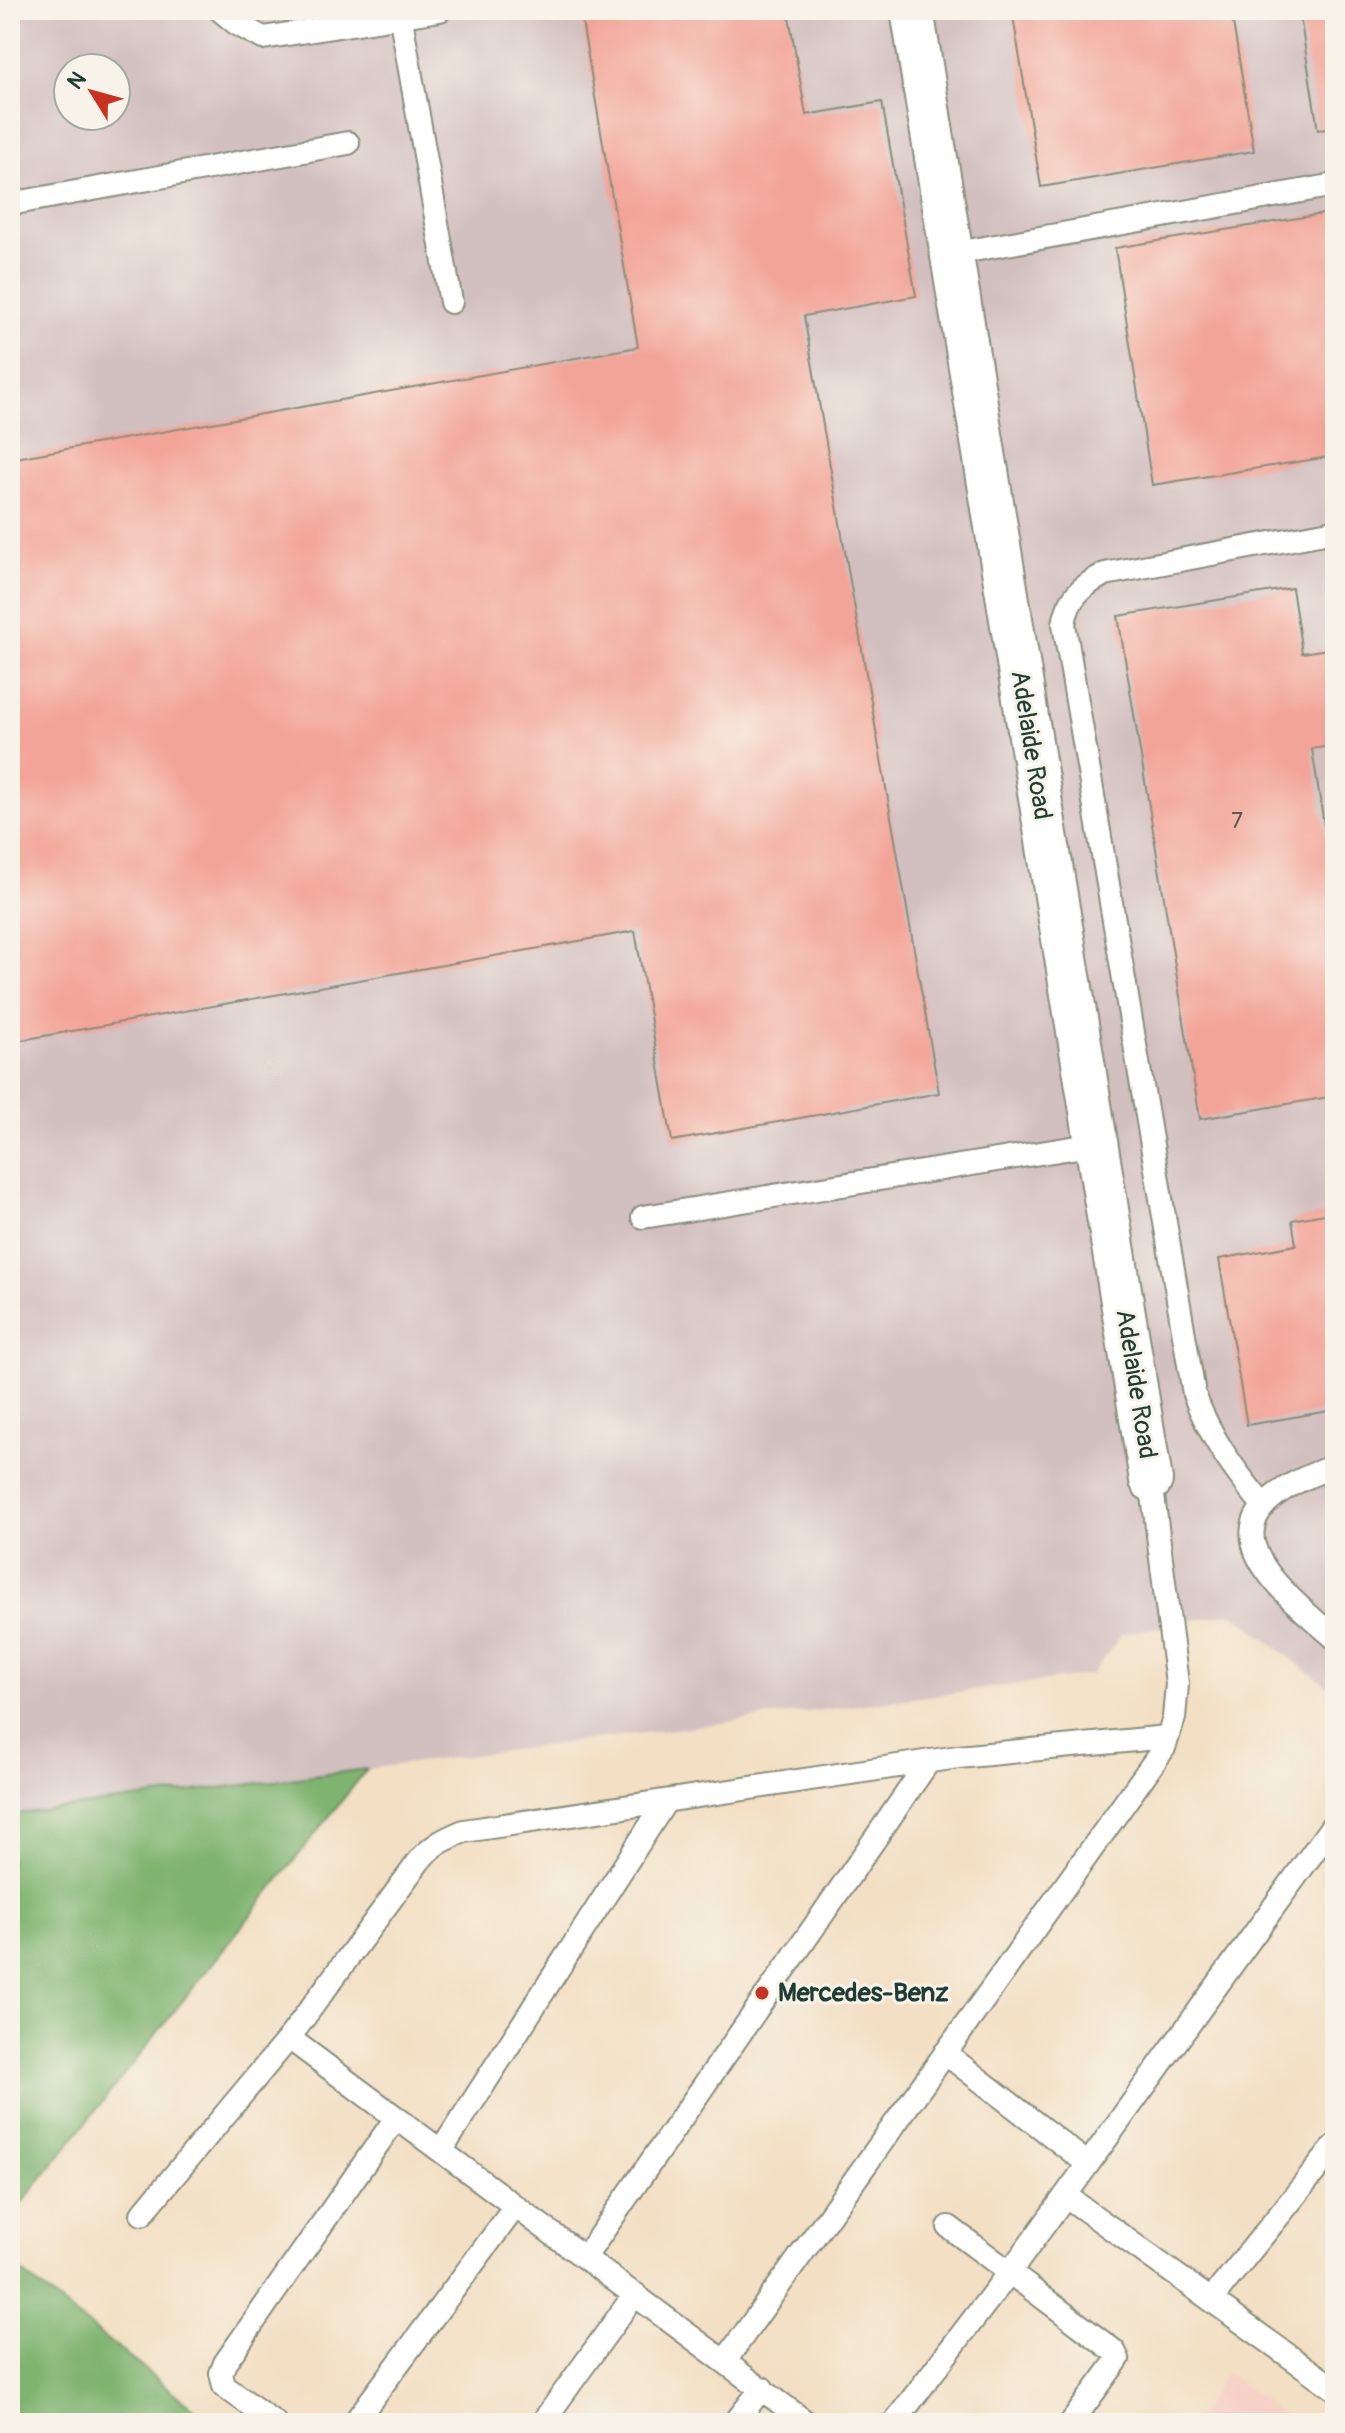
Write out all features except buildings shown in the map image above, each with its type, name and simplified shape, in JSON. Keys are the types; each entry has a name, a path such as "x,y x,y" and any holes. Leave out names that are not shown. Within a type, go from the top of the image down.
{"street":[{"name":"Adelaide Road","path":"912,10 1151,1480"}],"lane":[{"path":"220,10 263,38 401,19 440,10"},
{"path":"401,19 451,302"},
{"path":"10,204 348,143"},
{"path":"951,254 1335,185"},
{"path":"1262,1504 1223,1455 1207,1429 1194,1394 1064,624 1067,605 1075,595 1105,574 1335,531"},
{"path":"643,1217 1096,1144"},
{"path":"1335,1466 1283,1489 1262,1504 1252,1525 1254,1543 1264,1568 1291,1601 1335,1638"},
{"path":"725,2361 1164,1748 1174,1718 1177,1684 1151,1480"},
{"path":"142,2214 289,2038 430,1848 464,1831 929,1761 1167,1737"},
{"path":"585,2257 929,1761"},
{"path":"441,2151 666,1801"},
{"path":"894,2423 1066,2196 1335,1822"},
{"path":"289,2038 807,2423"},
{"path":"945,2053 1088,2164"},
{"path":"275,2423 224,2386 221,2373 396,2118"},
{"path":"1211,2300 1335,2146"},
{"path":"1066,2196 1335,2389"},
{"path":"354,2423 515,2207"},
{"path":"949,2227 1114,2351 1118,2359 1071,2423"},
{"path":"542,2423 635,2294"},
{"path":"735,2423 762,2388"}],"shaded area":[{"path":"10,10 1335,10 1335,1692 1232,1613 1122,1634 1091,1675 10,1815"},
{"path":"1227,2373 1293,2423 1192,2423"}],"green space":[{"path":"367,1769 10,2218 10,1815"},
{"path":"10,2263 212,2423 10,2423"}],"place":[{"name":"Mercedes-Benz","path":"762,1993"}]}
